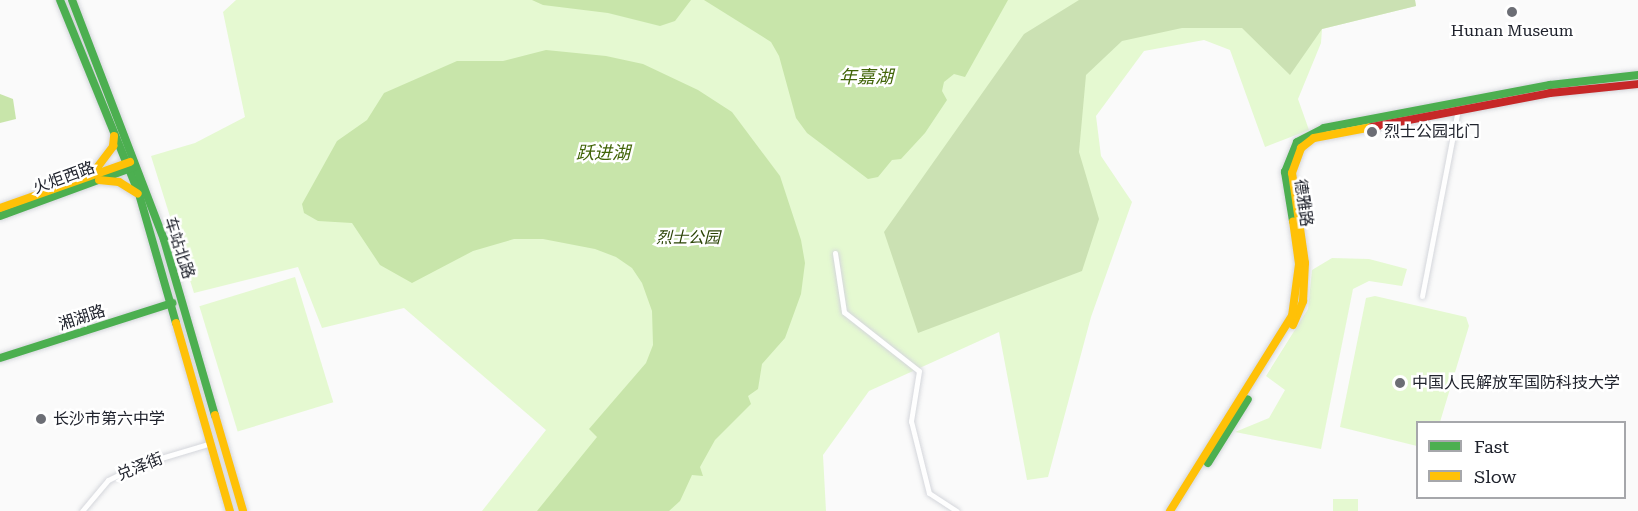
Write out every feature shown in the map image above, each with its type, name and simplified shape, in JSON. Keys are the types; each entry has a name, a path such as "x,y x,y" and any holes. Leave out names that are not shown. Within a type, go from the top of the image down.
{"street":[{"name":"车站北路","path":"60,0 114,128 132,164 230,511"},
{"name":"车站北路","path":"72,0 132,164 164,240 243,511"},
{"name":"德雅路","path":"1175,511 1221,442 1300,310 1305,263 1292,173 1301,148 1325,134 1457,105 1550,85 1638,75"},
{"name":"德雅路","path":"1170,511 1292,316 1299,264 1286,176 1291,151 1312,131 1457,105 1638,84"},
{"path":"1422,296 1457,105"},
{"path":"89,176 113,146 114,128"},
{"name":"火炬西路","path":"0,208 89,176 132,164"},
{"name":"火炬西路","path":"0,216 99,180 132,164"},
{"path":"99,180 119,183 140,194"},
{"path":"835,253 844,312 919,371 911,421 929,493 957,511"},
{"name":"湘湖路","path":"0,358 172,303"},
{"name":"兑泽街","path":"82,511 108,480 141,464 211,443"}],"green space":[{"name":"烈士公园","path":"236,0 1415,0 1416,6 1322,29 1321,43 1298,99 1309,130 1265,147 1230,50 1204,40 1144,51 1096,116 1101,156 1132,202 1091,317 1048,477 1027,480 999,332 869,391 823,455 826,511 482,511 546,430 404,308 322,328 298,267 194,293 151,156 195,143 245,117 223,12"},
{"path":"1332,258 1369,259 1407,269 1402,286 1369,281 1353,289 1321,449 1235,432 1269,418 1285,390 1266,376 1308,309 1312,270"},
{"path":"295,277 333,402 238,432 199,306"},
{"path":"1375,296 1466,317 1469,326 1440,421 1416,421 1416,446 1340,427 1366,298"},
{"path":"1333,499 1358,499 1358,511 1333,511"}],"shaded area":[{"path":"1079,0 1415,0 1416,6 1322,29 1290,75 1242,28 1182,28 1122,41 1086,75 1079,152 1099,219 1082,271 918,333 884,232 1024,34"}],"water":[{"path":"532,0 691,0 675,21 660,26 608,13 543,5"},
{"name":"年嘉湖","path":"704,0 1008,0 965,77 954,74 944,82 942,91 947,100 925,133 901,159 892,160 878,177 868,179 807,133 796,118 779,56 771,42"},
{"name":"跃进湖","path":"546,50 606,56 643,64 698,90 732,112 780,176 801,240 805,263 801,294 785,338 762,364 758,389 748,396 751,404 715,440 700,467 703,476 692,475 680,501 669,511 537,511 597,437 589,429 646,363 653,345 652,311 642,283 632,268 616,257 595,249 543,239 514,239 473,251 412,283 380,265 352,223 318,221 304,213 302,204 337,141 367,120 384,93 457,61 503,61"},
{"path":"0,94 13,99 16,119 0,123"}],"traffic: fast":[{"path":"60,0 139,194 176,323"},
{"path":"72,0 164,240 215,415"},
{"path":"1293,221 1285,172 1297,142 1324,128 1550,85 1638,75"},
{"path":"0,216 134,167"},
{"path":"0,358 172,303"},
{"path":"1208,463 1248,399"}],"traffic: slow":[{"path":"1293,325 1303,301 1305,263 1292,173 1301,148 1314,138 1372,127"},
{"path":"93,173 113,146 114,136"},
{"path":"0,208 130,162"},
{"path":"99,180 119,182 138,194"},
{"path":"1170,511 1292,316 1299,264 1293,221"},
{"path":"176,323 230,511"},
{"path":"215,415 243,511"}],"traffic: jam":[{"path":"1372,127 1550,93 1638,84"}],"place":[{"name":"Hunan Museum","path":"1512,12"},
{"name":"烈士公园北门","path":"1372,132"},
{"name":"中国人民解放军国防科技大学","path":"1400,383"},
{"name":"长沙市第六中学","path":"41,419"}]}
